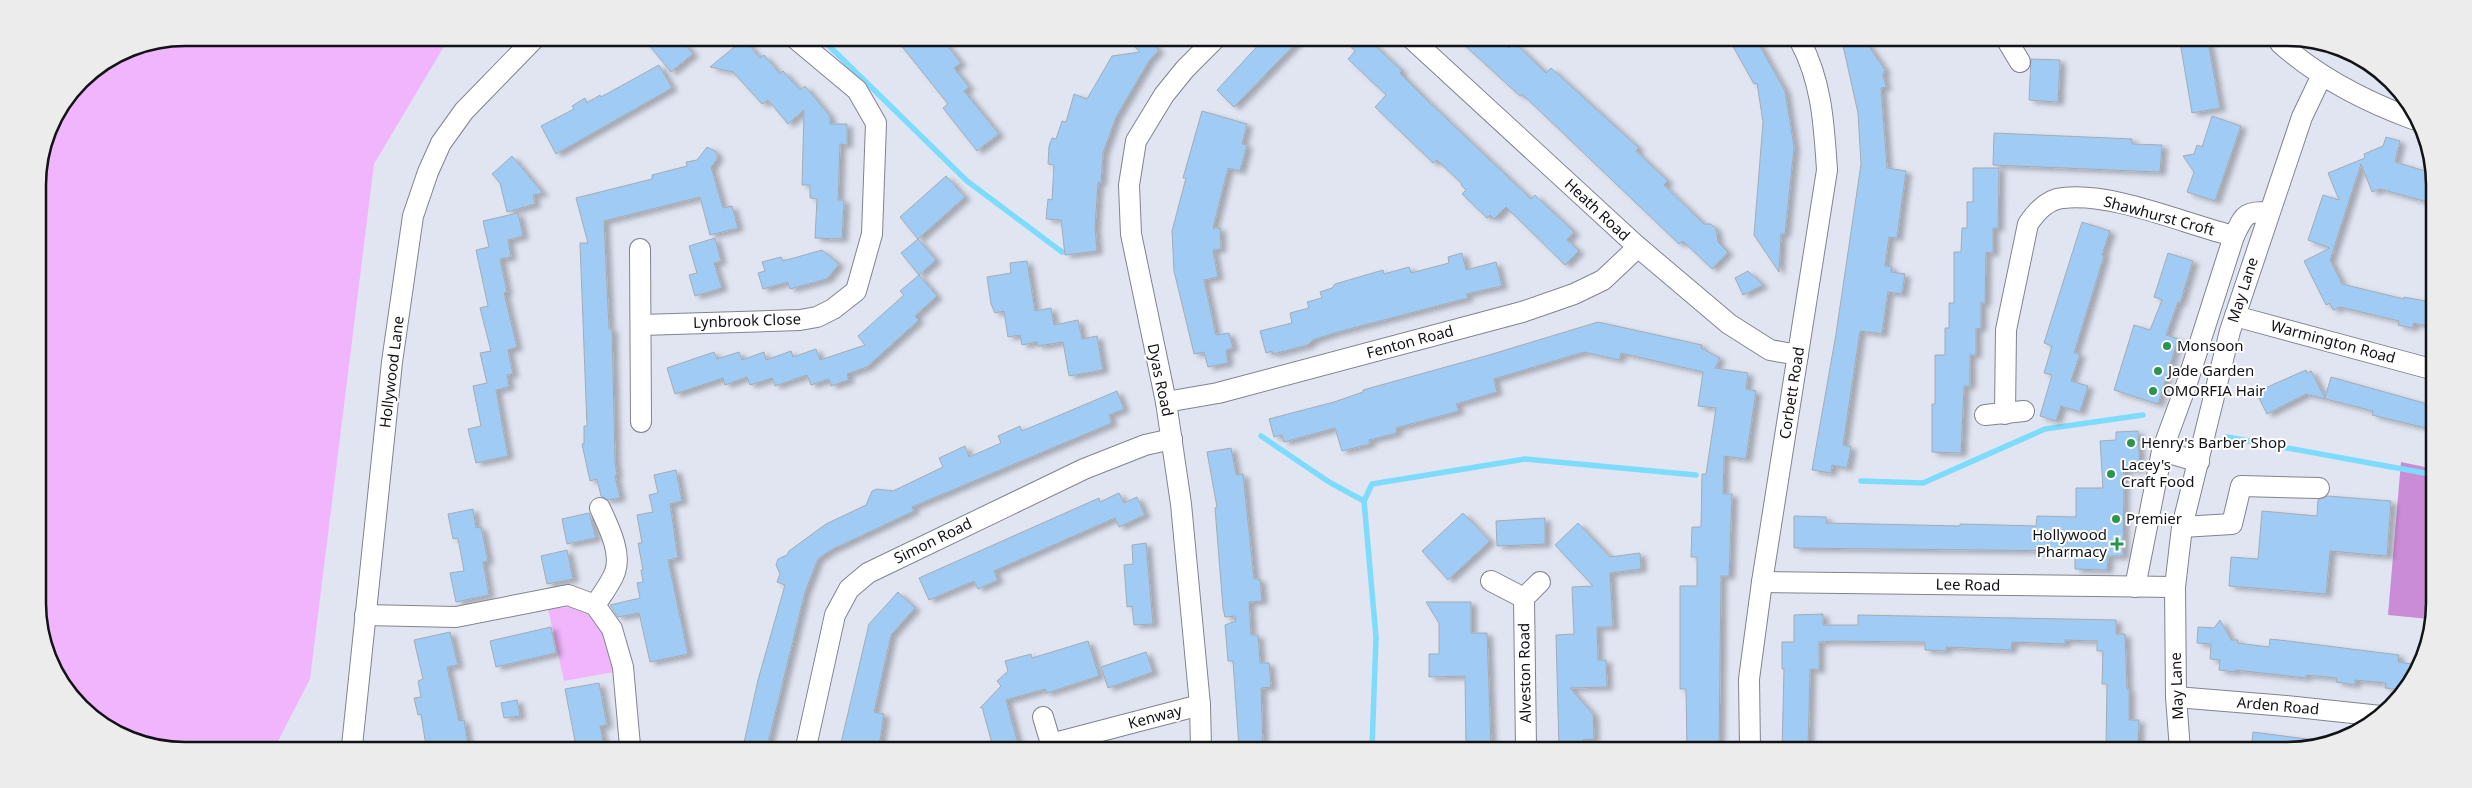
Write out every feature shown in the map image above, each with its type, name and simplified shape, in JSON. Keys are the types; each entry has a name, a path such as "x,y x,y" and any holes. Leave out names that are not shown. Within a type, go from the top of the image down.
{"street":[{"name":"Heath Road","path":"1420,46 1638,248 1729,324 1770,350 1798,355"},
{"name":"Corbett Road","path":"1750,741 1749,679 1762,582 1826,170 1824,116 1819,88 1802,46"},
{"path":"2010,46 2020,62"},
{"path":"2285,46 2322,75 2372,104 2407,117"},
{"name":"Hollywood Lane","path":"352,742 392,362 413,216 428,172 441,143 464,112 527,47"},
{"name":"Lynbrook Close","path":"641,325 800,320 817,317 833,309 856,291 872,234 876,122 857,90 805,47"},
{"name":"Dyas Road","path":"1201,742 1200,706 1182,504 1166,402 1131,234 1129,185 1136,141 1164,95 1185,69 1207,47"},
{"name":"May Lane","path":"2179,741 2176,697 2175,587 2182,527 2235,316 2302,117 2322,75"},
{"name":"Shawhurst Croft","path":"1985,415 2015,413 2006,330 2028,224 2036,210 2062,198 2091,199 2124,204 2234,236 2244,216 2250,212 2269,212"},
{"path":"2135,587 2162,452 2187,383 2234,236"},
{"name":"Fenton Road","path":"1166,402 1218,393 1522,312 1574,294 1604,280 1638,248"},
{"path":"640,249 640,422"},
{"name":"Warmington Road","path":"2235,316 2426,368"},
{"name":"Simon Road","path":"807,742 835,615 849,590 868,573 1084,469 1145,445 1172,439"},
{"path":"2162,452 2199,462"},
{"path":"2182,527 2232,524 2241,486 2319,488"},
{"path":"596,605 613,576 617,562 615,550 600,508"},
{"path":"1491,581 1524,598 1540,582"},
{"name":"Lee Road","path":"1762,582 2175,587"},
{"path":"365,615 456,617 568,595 596,605 612,629 623,667 630,742"},
{"name":"Alveston Road","path":"1524,598 1526,741"},
{"name":"Arden Road","path":"2176,697 2368,715"},
{"name":"Kenway","path":"1067,742 1200,706"},
{"name":"Kenway","path":"1043,717 1050,742"}],"shaded area":[{"path":"176,47 444,47 374,164 310,679 278,742 167,741 132,731 116,723 87,701 65,672 51,639 46,603 47,167 57,132 65,116 87,87 116,65 149,51"},
{"path":"2401,462 2426,467 2425,619 2388,615"},
{"path":"570,607 594,617 605,633 614,672 564,681 548,609"}],"building":[{"path":"1257,46 1293,46 1234,107 1217,90"},
{"path":"1351,46 1376,46 1402,71 1400,73 1428,101 1531,199 1535,195 1574,232 1567,240 1579,251 1565,265 1506,207 1494,219 1490,215 1487,218 1462,194 1466,190 1462,184 1437,160 1433,163 1375,107 1386,95 1348,59 1355,51"},
{"path":"1466,46 1507,46 1509,48 1519,46 1546,73 1551,68 1639,148 1636,151 1668,181 1664,185 1704,224 1711,224 1716,229 1718,242 1728,252 1712,269 1683,241 1679,244 1522,94 1520,96"},
{"path":"1733,46 1760,46 1785,91 1794,147 1785,234 1781,234 1779,272 1754,235 1763,122 1757,83 1754,84"},
{"path":"1843,46 1869,46 1885,70 1883,75 1886,87 1881,88 1887,168 1906,171 1897,238 1889,237 1885,266 1892,267 1891,272 1905,274 1902,294 1888,292 1882,334 1860,331 1843,445 1851,447 1847,468 1832,465 1831,473 1812,470 1836,334 1861,164 1858,113"},
{"path":"2181,46 2209,46 2220,108 2192,113"},
{"path":"650,47 687,47 693,54 671,72"},
{"path":"735,47 751,47 760,58 764,55 780,74 783,71 800,90 805,86 830,116 830,124 847,124 847,145 840,144 838,200 844,200 842,239 815,238 817,199 810,198 810,185 802,185 804,110 788,124 768,100 762,104 733,72 710,67"},
{"path":"902,47 948,47 961,63 954,68 969,87 964,91 999,134 977,151 943,108 948,104"},
{"path":"1135,47 1156,47 1159,50 1149,61 1116,117 1103,153 1101,183 1098,182 1095,227 1097,251 1065,255 1061,220 1046,219 1048,199 1052,200 1054,165 1048,164 1049,146 1052,138 1056,139 1062,121 1066,122 1074,94 1087,99 1112,56 1140,52"},
{"path":"2031,59 2060,60 2058,102 2029,100"},
{"path":"659,65 672,88 556,154 541,126 574,109 572,106 585,98 587,103 600,95 601,97"},
{"path":"1202,111 1247,124 1242,144 1247,145 1240,171 1228,168 1213,228 1220,228 1221,249 1213,250 1218,277 1204,280 1216,335 1229,333 1233,348 1226,350 1228,363 1208,367 1204,352 1194,354 1174,271 1172,231 1186,178 1183,178"},
{"path":"2212,116 2241,126 2215,201 2187,192 2194,172 2183,156 2194,154 2197,145 2202,147"},
{"path":"1994,133 2132,139 2132,144 2162,145 2160,172 1993,165"},
{"path":"2386,137 2400,141 2395,162 2424,171 2426,202 2380,189 2372,192 2361,164 2330,260 2342,284 2404,299 2404,297 2426,301 2426,326 2414,323 2412,328 2398,325 2399,321 2340,307 2333,310 2330,303 2326,305 2304,261 2330,248 2308,240 2323,195 2339,200 2328,173 2365,158 2364,154 2383,146"},
{"path":"707,147 715,151 717,155 717,159 711,167 723,208 732,206 738,228 710,235 700,197 604,221 609,329 612,329 615,462 617,475 615,476 620,498 608,500 601,496 597,479 590,481 582,444 584,444 584,426 587,426 580,243 588,243 576,198 652,179 652,175 687,166 686,162 697,160"},
{"path":"512,156 543,193 533,195 535,204 507,212 500,183 492,174"},
{"path":"1973,168 1999,168 1998,228 1993,228 1993,253 1986,252 1985,303 1981,303 1981,328 1976,329 1976,355 1970,355 1970,386 1964,386 1961,453 1932,452 1932,404 1935,404 1935,355 1945,355 1945,328 1949,328 1949,303 1954,303 1954,252 1961,252 1962,228 1967,228 1967,202 1973,202"},
{"path":"946,176 965,197 918,239 900,217"},
{"path":"518,213 523,236 508,240 511,257 500,259 507,292 504,293 517,347 508,350 513,374 507,375 509,387 496,390 508,456 476,463 468,429 481,426 473,386 487,383 480,353 491,351 480,308 488,306 476,250 489,247 483,221"},
{"path":"2082,222 2110,231 2074,353 2080,354 2071,381 2088,386 2080,412 2061,406 2056,421 2040,416 2052,375 2044,373 2052,346 2044,343"},
{"path":"715,238 721,261 714,263 722,288 695,296 689,275 697,273 689,246"},
{"path":"918,239 936,260 919,275 901,253"},
{"path":"822,250 839,264 827,279 790,289 788,282 763,289 758,273 765,271 762,262 781,257 783,261"},
{"path":"1462,253 1466,270 1496,262 1502,286 1466,294 1468,298 1334,333 1313,340 1308,345 1273,354 1272,351 1266,353 1260,331 1292,323 1290,313 1309,308 1307,302 1322,298 1320,292 1332,288 1335,284 1383,270 1384,274 1409,267 1411,273 1449,263 1448,257"},
{"path":"2168,253 2193,261 2180,303 2178,302 2166,335 2178,339 2158,404 2114,390 2134,325 2150,330 2162,300 2154,297"},
{"path":"1027,261 1035,311 1051,308 1054,325 1078,320 1082,339 1097,336 1103,370 1069,376 1063,342 1038,346 1037,342 1022,345 1020,335 1008,337 1004,311 995,313 991,304 987,277 1011,273 1010,263"},
{"path":"1748,271 1763,285 1743,295 1735,278"},
{"path":"919,275 937,296 915,316 919,320 867,367 847,374 849,380 831,386 829,379 811,385 807,375 775,386 772,378 750,385 747,377 725,385 723,378 675,394 667,368 714,352 717,359 739,352 742,360 764,352 766,360 791,351 793,357 816,349 820,360 865,345 858,336 904,295 900,291"},
{"path":"1598,322 1702,345 1701,348 1720,358 1715,368 1748,373 1746,389 1756,391 1746,459 1724,456 1723,494 1732,494 1729,576 1721,576 1719,741 1687,741 1686,689 1680,689 1680,586 1697,586 1697,557 1691,557 1692,527 1701,527 1702,474 1706,474 1716,408 1698,406 1703,372 1621,353 1619,360 1584,352 1494,379 1497,392 1456,404 1459,411 1396,428 1397,433 1369,440 1370,444 1342,451 1335,428 1284,442 1282,435 1274,437 1269,419 1334,402 1363,392 1363,390"},
{"path":"2306,370 2307,373 2311,371 2325,398 2331,377 2426,404 2426,428 2372,415 2373,411 2306,394 2267,414 2256,392"},
{"path":"1117,391 1124,409 1109,415 1112,423 912,507 914,511 831,550 818,559 805,592 768,742 744,742 758,680 785,585 777,582 780,574 776,565 778,559 787,555 789,551 826,524 866,505 872,491 877,489 893,491 943,467 939,458 965,446 969,457 1001,443 998,436 1020,426 1022,431"},
{"path":"2138,431 2140,469 2124,470 2123,556 2108,556 2107,570 2075,569 2075,551 1794,548 1794,516 1826,517 1826,523 1960,526 1960,524 2036,526 2037,516 2076,517 2076,488 2103,488 2100,441 2116,440 2116,432"},
{"path":"1231,448 1236,475 1243,474 1254,579 1260,579 1262,601 1249,602 1251,635 1258,635 1260,663 1269,663 1271,687 1261,688 1263,741 1239,742 1233,661 1228,661 1225,625 1236,621 1235,616 1225,617 1223,608 1215,508 1217,507 1207,452"},
{"path":"676,470 682,501 670,504 678,558 668,560 688,654 650,662 639,613 618,617 610,605 640,598 637,583 643,582 641,570 643,570 638,543 642,543 637,515 653,512 649,495 658,493 654,475"},
{"path":"1119,493 1124,503 1137,497 1145,515 1119,527 1115,518 994,571 998,580 978,589 974,581 929,600 919,578 1099,498 1100,502"},
{"path":"2328,496 2391,501 2387,556 2330,551 2326,594 2229,586 2231,557 2258,559 2262,511 2317,516 2318,500"},
{"path":"473,509 476,528 481,527 488,561 483,562 489,595 456,602 450,573 464,571 458,538 453,539 448,514"},
{"path":"589,513 596,538 567,544 562,519"},
{"path":"1463,513 1490,541 1448,580 1422,551"},
{"path":"1545,518 1545,544 1497,546 1496,521"},
{"path":"1578,523 1610,557 1640,553 1641,569 1610,573 1613,627 1597,627 1598,660 1606,660 1607,687 1570,688 1593,714 1594,739 1583,741 1559,741 1556,635 1574,634 1572,587 1593,586 1555,545"},
{"path":"1146,543 1153,624 1134,625 1132,606 1127,607 1124,565 1133,564 1132,545"},
{"path":"567,550 573,579 547,584 541,556"},
{"path":"898,592 915,608 891,635 874,712 884,714 880,742 841,742 869,624"},
{"path":"1426,602 1471,602 1471,633 1487,633 1491,741 1466,741 1465,676 1429,677 1429,654 1439,654 1439,623"},
{"path":"1823,614 1823,625 1858,625 1858,615 2116,620 2116,634 2125,634 2129,720 2139,720 2138,741 2106,741 2107,684 2102,684 2103,651 2097,651 2097,641 2065,640 2065,644 2012,642 2011,650 1946,647 1946,651 1925,650 1925,642 1819,642 1819,670 1810,669 1808,741 1782,741 1784,669 1782,669 1782,642 1794,642 1794,615"},
{"path":"2220,620 2231,640 2238,640 2237,643 2269,647 2270,639 2288,641 2399,655 2398,662 2411,664 2395,689 2385,688 2386,683 2355,680 2355,685 2336,682 2337,678 2306,675 2306,678 2219,670 2220,660 2210,659 2211,644 2197,643 2198,627 2214,628"},
{"path":"551,627 556,653 496,667 490,641"},
{"path":"450,632 458,665 447,667 459,721 464,720 467,742 425,742 421,714 418,715 414,698 421,697 418,681 423,679 414,640"},
{"path":"1088,641 1099,676 1047,693 1045,689 1006,700 1018,742 992,742 982,707 980,708 1001,686 997,681 1008,671 1005,661 1031,654 1032,658"},
{"path":"1146,652 1153,672 1108,688 1101,667"},
{"path":"599,683 607,725 600,726 603,742 575,742 565,689"},
{"path":"517,700 520,716 504,718 501,703"},
{"path":"2253,732 2310,739 2296,741 2252,741"}],"waterway":[{"path":"830,47 967,181 1062,252"},
{"path":"1861,481 1923,483 2045,429 2143,415"},
{"path":"1261,436 1329,482 1364,501 1376,637 1372,741"},
{"path":"2227,437 2426,473"},
{"path":"1364,501 1372,484 1525,459 1696,475"}],"place":[{"name":"Monsoon","path":"2167,346"},
{"name":"Jade Garden","path":"2158,371"},
{"name":"OMORFIA Hair","path":"2153,391"},
{"name":"Henry's Barber Shop","path":"2131,443"},
{"name":"Lacey's Craft Food","path":"2111,474"},
{"name":"Premier","path":"2116,519"},
{"name":"Hollywood Pharmacy","path":"2117,544"}]}
